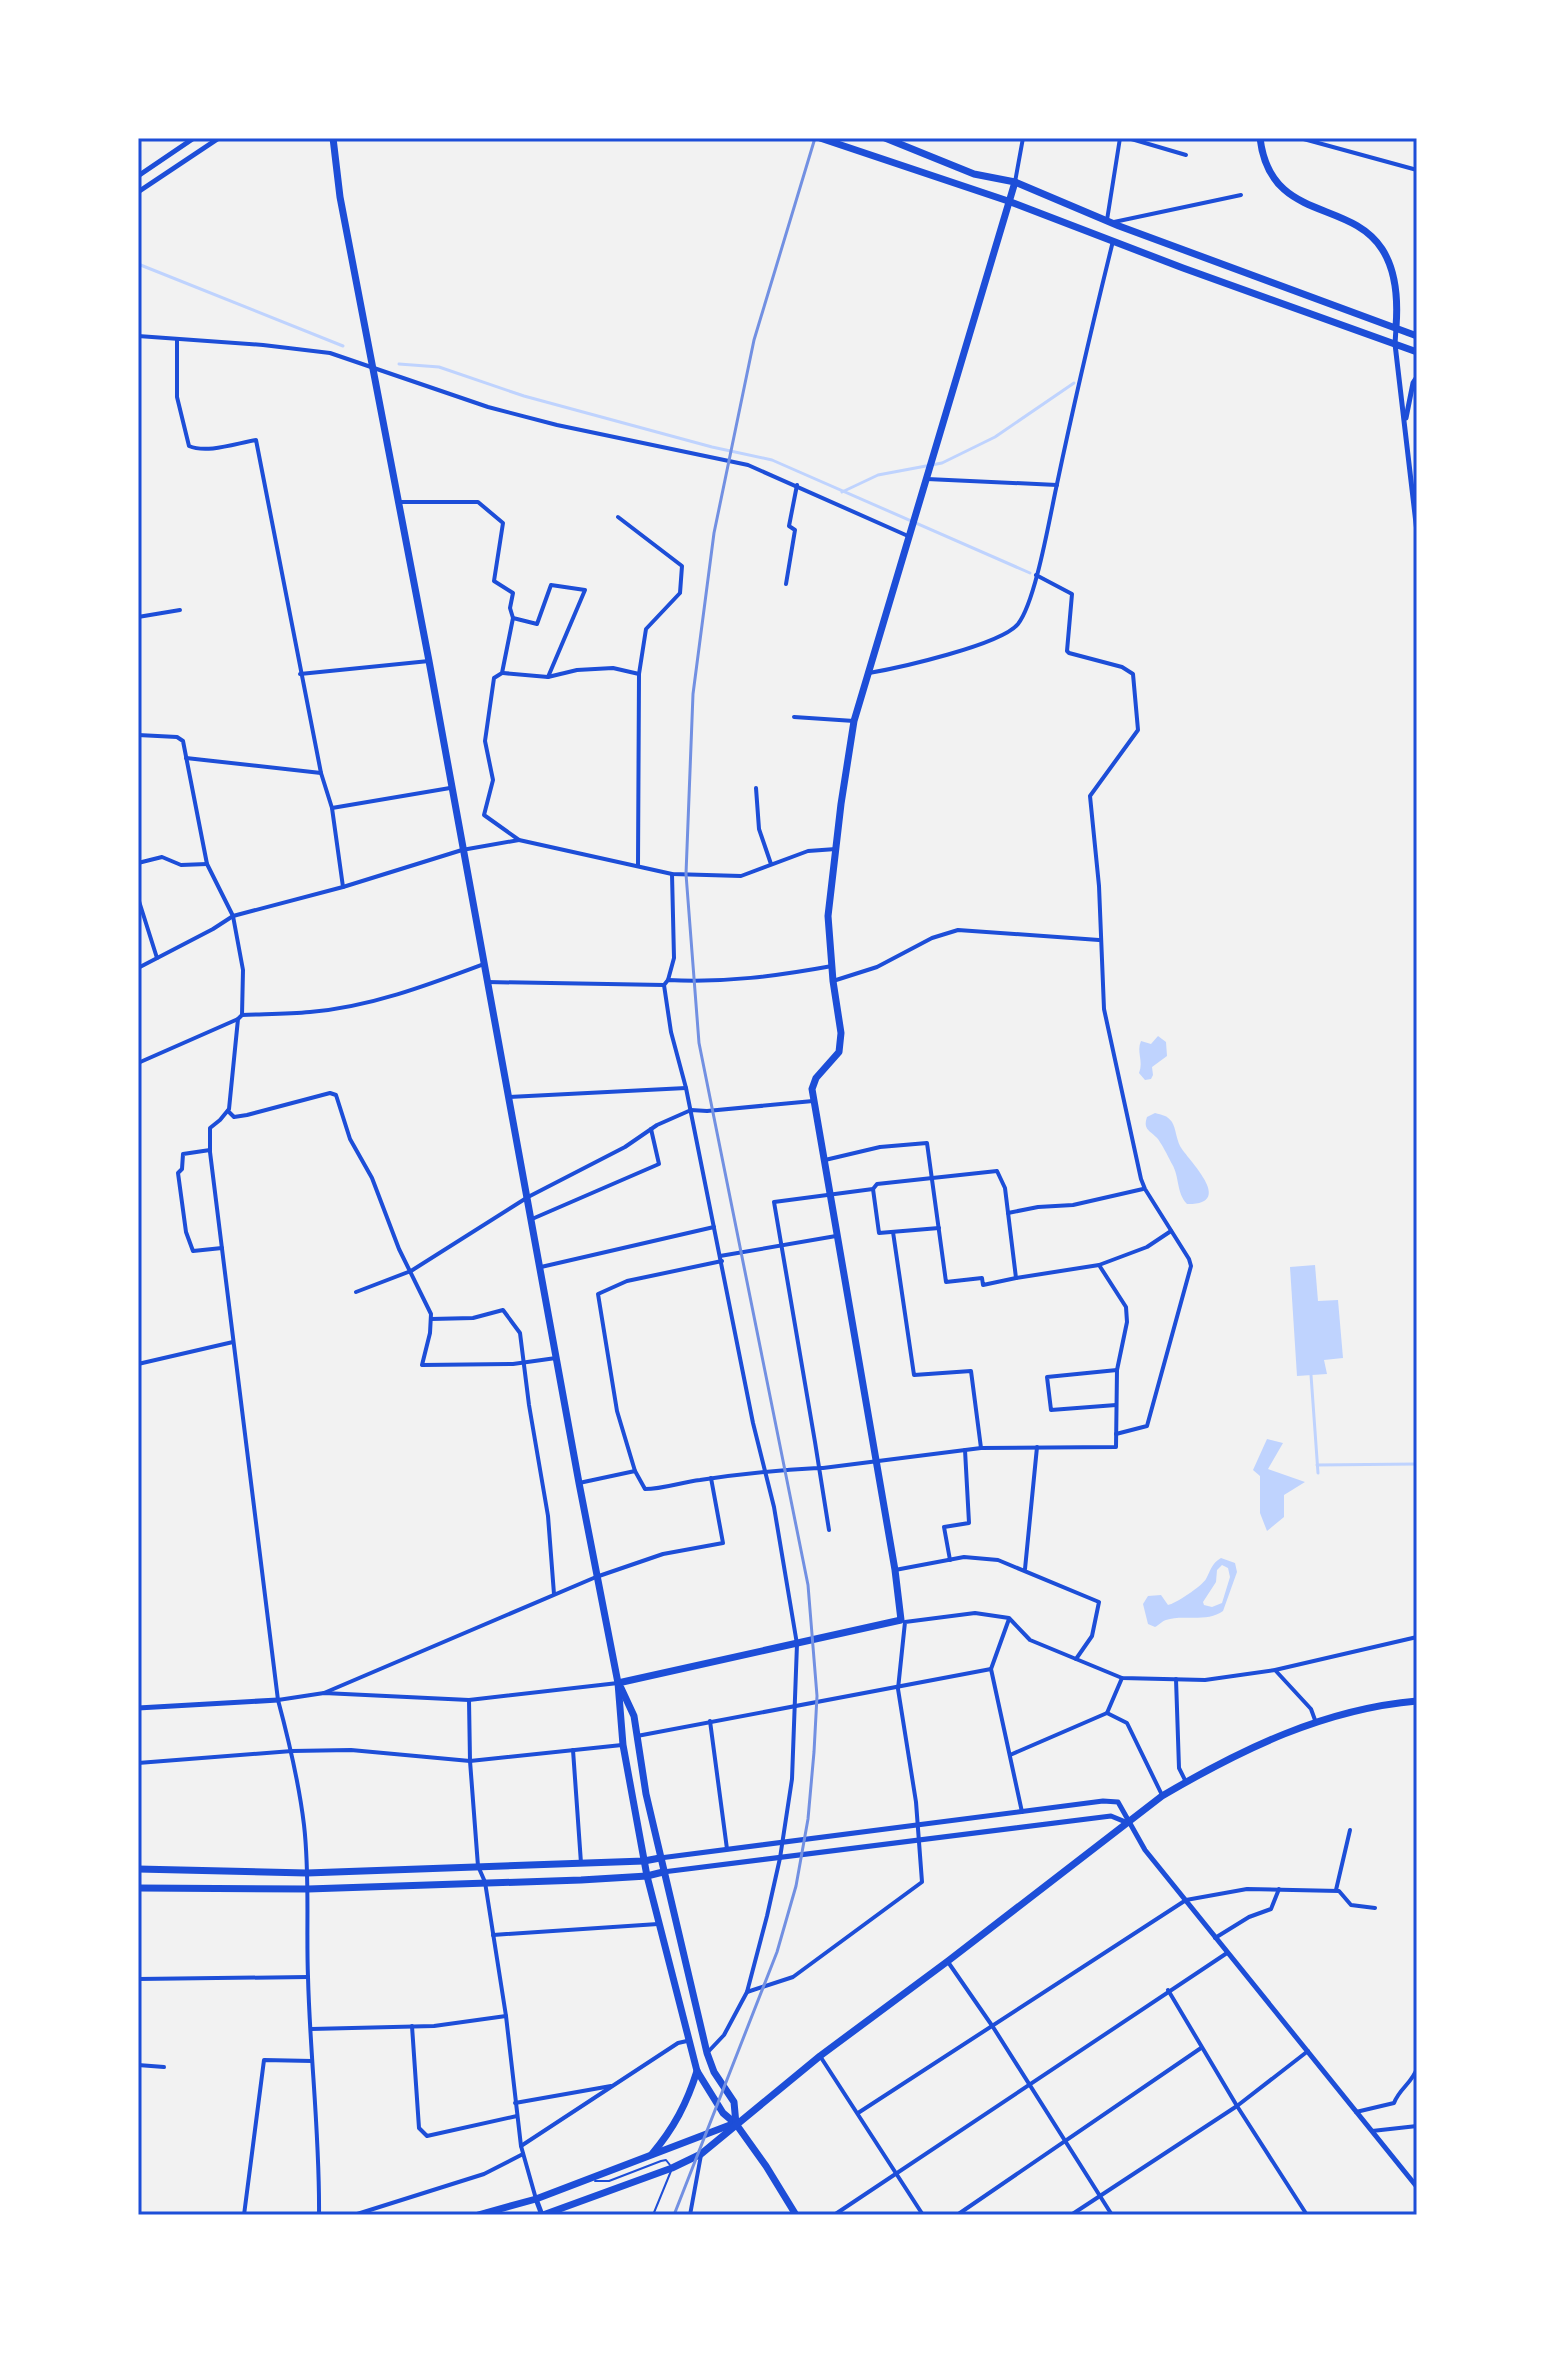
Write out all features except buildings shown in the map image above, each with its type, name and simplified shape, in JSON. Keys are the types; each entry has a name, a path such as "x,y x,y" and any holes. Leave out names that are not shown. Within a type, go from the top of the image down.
{"main road":[{"path":"333,138 340,197 618,1683 623,1745 647,1876 697,2071 796,2215"},
{"path":"820,138 1008,201 1417,352"},
{"path":"885,138 974,174 1015,182 1092,215 1417,336"},
{"path":"1260,138 1274,180 1305,204 1364,232 1380,246 1390,264 1396,286 1396,327"},
{"path":"618,1683 903,1621 812,1089 816,1078 839,1052 841,1033 828,916 854,721 1015,182"},
{"path":"618,1683 634,1716 646,1794 707,2053 714,2072 734,2102 736,2124"},
{"path":"542,2215 672,2168 701,2154 820,2056 1162,1796 1248,1749 1315,1720 1391,1703 1417,1701"},
{"path":"138,1869 307,1873 660,1858"},
{"path":"138,1888 308,1889 647,1876 663,1872"},
{"path":"651,2155 669,2135 687,2102 697,2071"},
{"path":"478,2215 536,2199 736,2124"}],"street":[{"path":"138,176 194,138"},
{"path":"138,192 219,138"},
{"path":"1015,182 1023,138"},
{"path":"1107,220 1120,138"},
{"path":"1128,138 1186,155"},
{"path":"1300,138 1417,170"},
{"path":"1092,215 1114,223 1241,195"},
{"path":"867,674 925,661 1001,636 1018,625 1027,607 1048,533 1113,241"},
{"path":"1396,327 1395,344 1417,532"},
{"path":"138,336 330,353 488,407 557,425 748,465 909,536"},
{"path":"177,339 177,397 189,446 207,448 256,440 300,674 321,773 332,808 343,887"},
{"path":"1405,426 1413,383 1417,377"},
{"path":"926,479 1057,485"},
{"path":"786,584 795,530 789,526 797,485"},
{"path":"397,502 478,502 503,523 494,581 513,593 510,608 513,618 502,673"},
{"path":"618,517 682,566 680,593 646,629 639,674 638,866"},
{"path":"1036,575 1072,594 1067,651 1122,667 1133,674 1138,730 1090,796 1099,886 1104,1009 1145,1189 1189,1259 1191,1275 1147,1426 1115,1434"},
{"path":"513,618 537,624 551,585 585,590 548,677"},
{"path":"138,617 180,610"},
{"path":"300,674 429,661"},
{"path":"519,840 484,815 493,780 485,741 488,702 494,678 502,673 548,677 577,670 613,668 639,674"},
{"path":"794,717 854,721"},
{"path":"138,735 177,737 183,741 207,864 233,916 243,970 228,1111 210,1128 210,1150 278,1700 292,1751 304,1824 319,2215"},
{"path":"186,758 321,773"},
{"path":"332,808 450,788"},
{"path":"756,788 759,829 771,864"},
{"path":"138,968 233,916 343,887 462,850 519,840 672,874 741,876 808,851 836,849"},
{"path":"138,863 162,857 181,865 207,864"},
{"path":"672,874 674,958 666,982 671,1032 691,1110 764,1471 774,1507 797,1644 792,1779 780,1858 747,1992 724,2035 707,2053"},
{"path":"138,898 157,958"},
{"path":"833,981 877,967 932,938 958,930 1099,940"},
{"path":"138,1063 240,1017 313,1012 368,1001 412,991 484,964"},
{"path":"487,982 714,982 832,966"},
{"path":"509,1097 686,1088"},
{"path":"228,1111 234,1117 330,1093 336,1095 350,1139 372,1178 399,1249 431,1314 422,1365 525,1363 556,1358"},
{"path":"356,1292 411,1271 528,1197 691,1110 814,1101"},
{"path":"532,1219 659,1164 651,1129"},
{"path":"823,1160 880,1147 927,1143 946,1282 982,1278 983,1285 1099,1265 1147,1247 1171,1231"},
{"path":"210,1150 183,1154 182,1169 178,1173 186,1232 193,1251 222,1248"},
{"path":"829,1530 774,1202 873,1189 877,1184 997,1171 1005,1188 1016,1278"},
{"path":"873,1189 879,1233 939,1228"},
{"path":"1008,1213 1073,1205 1145,1189"},
{"path":"540,1267 714,1227"},
{"path":"893,1232 914,1375 971,1371 981,1448"},
{"path":"836,1236 780,1244 627,1281 598,1294 617,1411 635,1471 645,1489 764,1471 818,1468 981,1448 1116,1447 1117,1370 1127,1322 1126,1307 1099,1265"},
{"path":"431,1319 473,1318 503,1310 520,1333 548,1516 554,1594"},
{"path":"138,1364 233,1342"},
{"path":"1116,1405 1051,1410 1047,1377 1117,1370"},
{"path":"1025,1569 1037,1447"},
{"path":"950,1560 944,1527 969,1523 965,1450"},
{"path":"579,1483 635,1471"},
{"path":"324,1693 596,1577 663,1554 723,1543 711,1478"},
{"path":"895,1570 964,1557 998,1560 1099,1602 1092,1636 1076,1659"},
{"path":"747,1992 793,1977 922,1882 911,1764 898,1689 903,1621 975,1613 1009,1618 1030,1640 1122,1678 1205,1680 1275,1670 1417,1637"},
{"path":"1009,1618 991,1669 1022,1812"},
{"path":"637,1736 991,1669"},
{"path":"1275,1670 1311,1709 1315,1720"},
{"path":"1010,1755 1107,1713 1122,1678"},
{"path":"1176,1679 1179,1768 1186,1782"},
{"path":"138,1708 278,1700 324,1693 469,1700 618,1683"},
{"path":"469,1700 478,1866 485,1882 506,2016 521,2146 542,2215"},
{"path":"1107,1713 1127,1723 1162,1796"},
{"path":"710,1721 727,1849"},
{"path":"138,1763 292,1751 351,1750 470,1761 623,1745"},
{"path":"573,1750 581,1863"},
{"path":"660,1858 1103,1801 1118,1802 1145,1850 1417,2187"},
{"path":"663,1872 1111,1816 1129,1823"},
{"path":"1336,1891 1350,1830"},
{"path":"858,2113 1186,1900 1247,1889 1336,1891 1351,1905 1375,1908"},
{"path":"1215,1938 1249,1917 1271,1909 1279,1889"},
{"path":"493,1935 659,1924"},
{"path":"834,2215 1227,1953"},
{"path":"948,1961 1112,2215"},
{"path":"138,1979 308,1977"},
{"path":"1168,1990 1201,2048 1307,2215"},
{"path":"311,2029 434,2026 506,2016"},
{"path":"412,2026 419,2128 422,2133 427,2136 517,2116"},
{"path":"521,2146 678,2043 687,2041"},
{"path":"957,2215 1201,2048"},
{"path":"1071,2215 1237,2106 1308,2051"},
{"path":"820,2056 923,2215"},
{"path":"244,2215 264,2060 312,2061"},
{"path":"138,2065 164,2067"},
{"path":"1356,2112 1394,2103 1399,2091 1415,2075 1417,2068"},
{"path":"515,2103 614,2085"},
{"path":"1372,2131 1417,2126"},
{"path":"354,2215 484,2174 523,2154"},
{"path":"690,2215 701,2154"}],"lane":[{"path":"585,2181 609,2181 666,2160 672,2168 653,2215"}],"water":[{"path":"1158,1036 1166,1042 1167,1056 1152,1067 1151,1079 1145,1080 1139,1073 1141,1041 1151,1044"},
{"path":"1155,1113 1172,1122 1180,1146 1205,1180 1208,1197 1201,1202 1187,1204 1169,1158 1158,1139 1146,1127 1147,1117"},
{"path":"1315,1265 1318,1301 1338,1300 1343,1358 1324,1360 1327,1374 1297,1376 1290,1267"},
{"path":"1267,1439 1283,1443 1268,1469 1305,1482 1284,1495 1284,1517 1267,1531 1260,1513 1260,1476 1253,1470"},
{"path":"1221,1558 1235,1563 1237,1572 1223,1611 1209,1617 1172,1618 1155,1627 1148,1624 1143,1604 1148,1596 1161,1595 1168,1605 1176,1602 1204,1582 1213,1565","holes":["1222,1565 1228,1568 1230,1577 1222,1603 1212,1607 1204,1605 1216,1582 1217,1570"]}],"waterway":[{"path":"138,264 343,346"},
{"path":"399,364 439,367 524,396 712,447 772,460 1030,573"},
{"path":"842,492 878,475 942,463 995,437 1074,383"},
{"path":"1311,1375 1318,1473"},
{"path":"1317,1465 1417,1464"}],"railway":[{"path":"674,2215 777,1952 796,1886 808,1819 814,1752 817,1696 808,1585 699,1043 686,874 693,694 714,533 754,340 815,138"}]}
